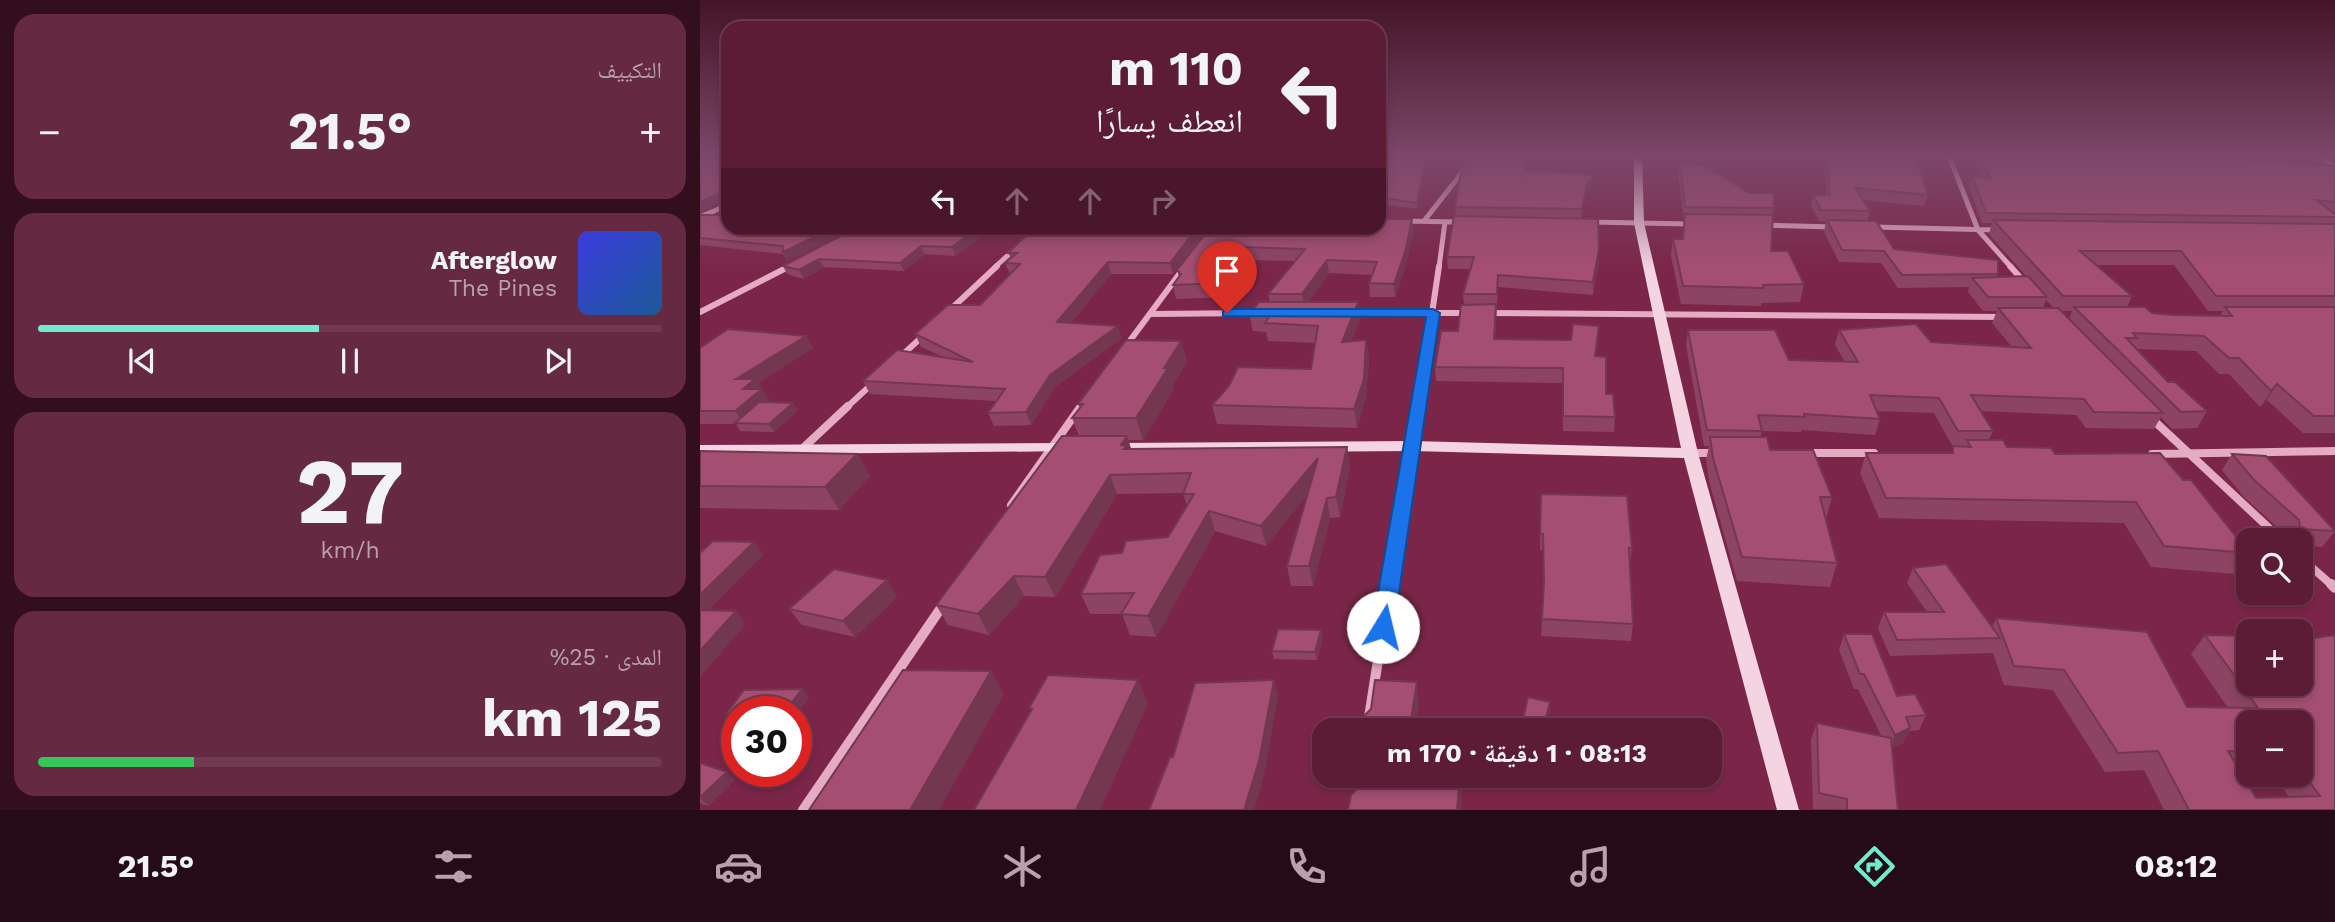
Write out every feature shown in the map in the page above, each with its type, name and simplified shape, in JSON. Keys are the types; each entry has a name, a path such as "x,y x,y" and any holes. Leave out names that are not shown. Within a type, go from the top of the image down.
{"main road":[{"path":"1639,194 1639,223 1690,453 1788,810"},
{"path":"700,450 724,454 802,450 1412,446 1690,453"}],"street":[{"path":"1424,221 1445,194"},
{"path":"1964,194 1978,230 2029,288"},
{"path":"700,218 721,208"},
{"path":"700,218 719,218"},
{"path":"1401,221 1473,222"},
{"path":"1369,718 1445,222"},
{"path":"1584,222 1693,224"},
{"path":"1761,225 1842,227"},
{"path":"1870,227 2005,230"},
{"path":"940,319 1020,245"},
{"path":"700,312 805,258"},
{"path":"1119,355 1190,260"},
{"path":"1150,314 1272,313"},
{"path":"1339,313 2012,317"},
{"path":"891,366 930,328"},
{"path":"802,450 881,375"},
{"path":"1003,516 1088,397"},
{"path":"2139,405 2187,454 2269,528"},
{"path":"2145,454 2335,451"},
{"path":"1690,453 1731,453"},
{"path":"1800,453 1883,453"},
{"path":"2313,569 2335,588"},
{"path":"803,810 950,595"}],"building":[{"path":"700,194 718,194 700,202"},
{"path":"1386,194 1419,194 1417,203 1386,198"},
{"path":"1457,194 1585,194 1582,209 1455,207"},
{"path":"1684,194 1774,194 1774,208 1685,207"},
{"path":"1859,194 1870,211 1821,210 1813,195"},
{"path":"1979,194 2335,194 2335,202 2316,200 2335,214 2335,217 1986,213"},
{"path":"1685,214 1773,215 1771,251 1788,251 1804,284 1763,285 1764,288 1683,286 1673,239 1683,239"},
{"path":"700,215 721,215 721,235 818,235 783,252 783,246 700,238"},
{"path":"1454,216 1598,219 1599,249 1593,282 1498,275 1497,294 1463,294 1474,257 1447,257"},
{"path":"1386,219 1412,219 1394,284 1369,283 1377,262 1327,260 1302,294 1268,294 1305,249 1241,247 1235,264 1230,264 1222,283 1173,285 1181,274 1177,270 1204,235 1386,235"},
{"path":"1827,220 1876,221 1894,249 1998,260 1998,274 1902,275 1884,251 1842,250"},
{"path":"1993,220 2335,224 2335,296 2216,296 2181,251 2080,251 2132,296 2063,296"},
{"path":"843,235 968,235 952,247 921,246 900,263 819,259 799,270 783,266"},
{"path":"1027,235 1192,235 1170,263 1108,262 1057,322 1118,326 1050,375 1026,412 988,413 1005,389 863,381 897,350 973,362 915,334 948,305 980,305 1020,264 1005,263 1017,253 1008,253"},
{"path":"2028,276 2047,297 1988,297 1972,278"},
{"path":"1259,302 1358,302 1342,342 1366,340 1364,379 1354,409 1212,405 1229,386 1238,367 1311,369 1318,326 1265,323 1270,315 1249,314"},
{"path":"1496,304 1494,339 1571,340 1573,324 1599,326 1595,356 1606,357 1606,394 1613,394 1615,417 1563,416 1563,368 1435,367 1441,331 1458,331 1461,305"},
{"path":"2074,307 2145,307 2152,313 2232,316 2225,307 2335,307 2335,416 2314,416 2277,384 2271,391 2239,358 2229,358 2204,336 2133,333 2137,338 2126,338 2168,382 2175,382 2207,411 2181,412"},
{"path":"1998,308 2058,308 2163,413 2094,412 2084,399 1971,395 1993,431 1958,431 1939,398 1870,395 1880,419 1804,414 1805,417 1758,415 1762,431 1707,430 1688,330 1775,330 1789,360 1858,362 1839,330 1916,324 1931,342 2031,348"},
{"path":"728,329 806,336 736,379 755,379 743,389 762,389 735,411 700,411 700,348"},
{"path":"1126,340 1181,341 1164,368 1168,368 1136,418 1072,418 1083,404 1078,404"},
{"path":"759,402 793,403 769,424 735,423"},
{"path":"1062,436 1127,436 1121,445 1127,446 1124,449 1347,447 1336,497 1327,498 1309,566 1287,566 1318,458 1261,526 1209,511 1148,616 1121,614 1134,593 1081,594 1100,555 1122,553 1126,541 1168,537 1194,494 1183,494 1191,473 1110,475 1045,577 1014,576 978,614 936,605"},
{"path":"1710,437 1767,437 1770,450 1813,450 1832,497 1820,497 1837,563 1742,557 1713,458"},
{"path":"1967,440 2003,440 2007,447 2051,448 2055,454 2160,453 2183,480 2191,480 2236,537 2236,552 2164,546 2136,502 1886,498 1866,453 1953,453 1953,446 1971,447"},
{"path":"700,451 857,454 825,487 700,486"},
{"path":"2232,454 2266,456 2335,531 2300,528 2299,520 2254,480"},
{"path":"1541,494 1627,496 1632,548 1629,548 1633,624 1542,619 1544,581 1543,534 1540,534"},
{"path":"713,541 754,542 700,595 700,553"},
{"path":"1946,564 2000,638 1897,640 1884,612 1944,612 1913,568"},
{"path":"834,569 887,580 843,621 789,609"},
{"path":"700,610 736,611 700,651"},
{"path":"1996,618 2147,632 2187,707 2258,708 2249,696 2313,696 2313,638 2335,635 2335,810 2189,810 2158,751 2118,753 2064,670 2014,666"},
{"path":"1278,629 1321,630 1315,652 1272,651"},
{"path":"1844,634 1872,634 1897,696 1915,694 1926,715 1906,717 1910,728 1895,735 1864,674 1860,674"},
{"path":"2205,635 2236,636 2236,678"},
{"path":"903,670 991,671 910,810 809,810"},
{"path":"1048,675 1138,680 1076,810 974,810 1032,709 1029,708"},
{"path":"1274,680 1259,761 1244,810 1149,810 1170,757 1173,757 1195,683"},
{"path":"1375,680 1417,682 1411,718 1364,718 1371,709"},
{"path":"802,689 797,696 740,696 744,690"},
{"path":"1528,697 1550,702 1546,718 1523,718"},
{"path":"1817,723 1891,738 1898,810 1847,810 1847,799 1819,793"},
{"path":"700,763 721,770 721,778 700,797"},
{"path":"1459,788 1457,810 1348,810 1351,795 1357,789"}],"route":[{"path":"1227,313 1433,313 1383,627"}]}
